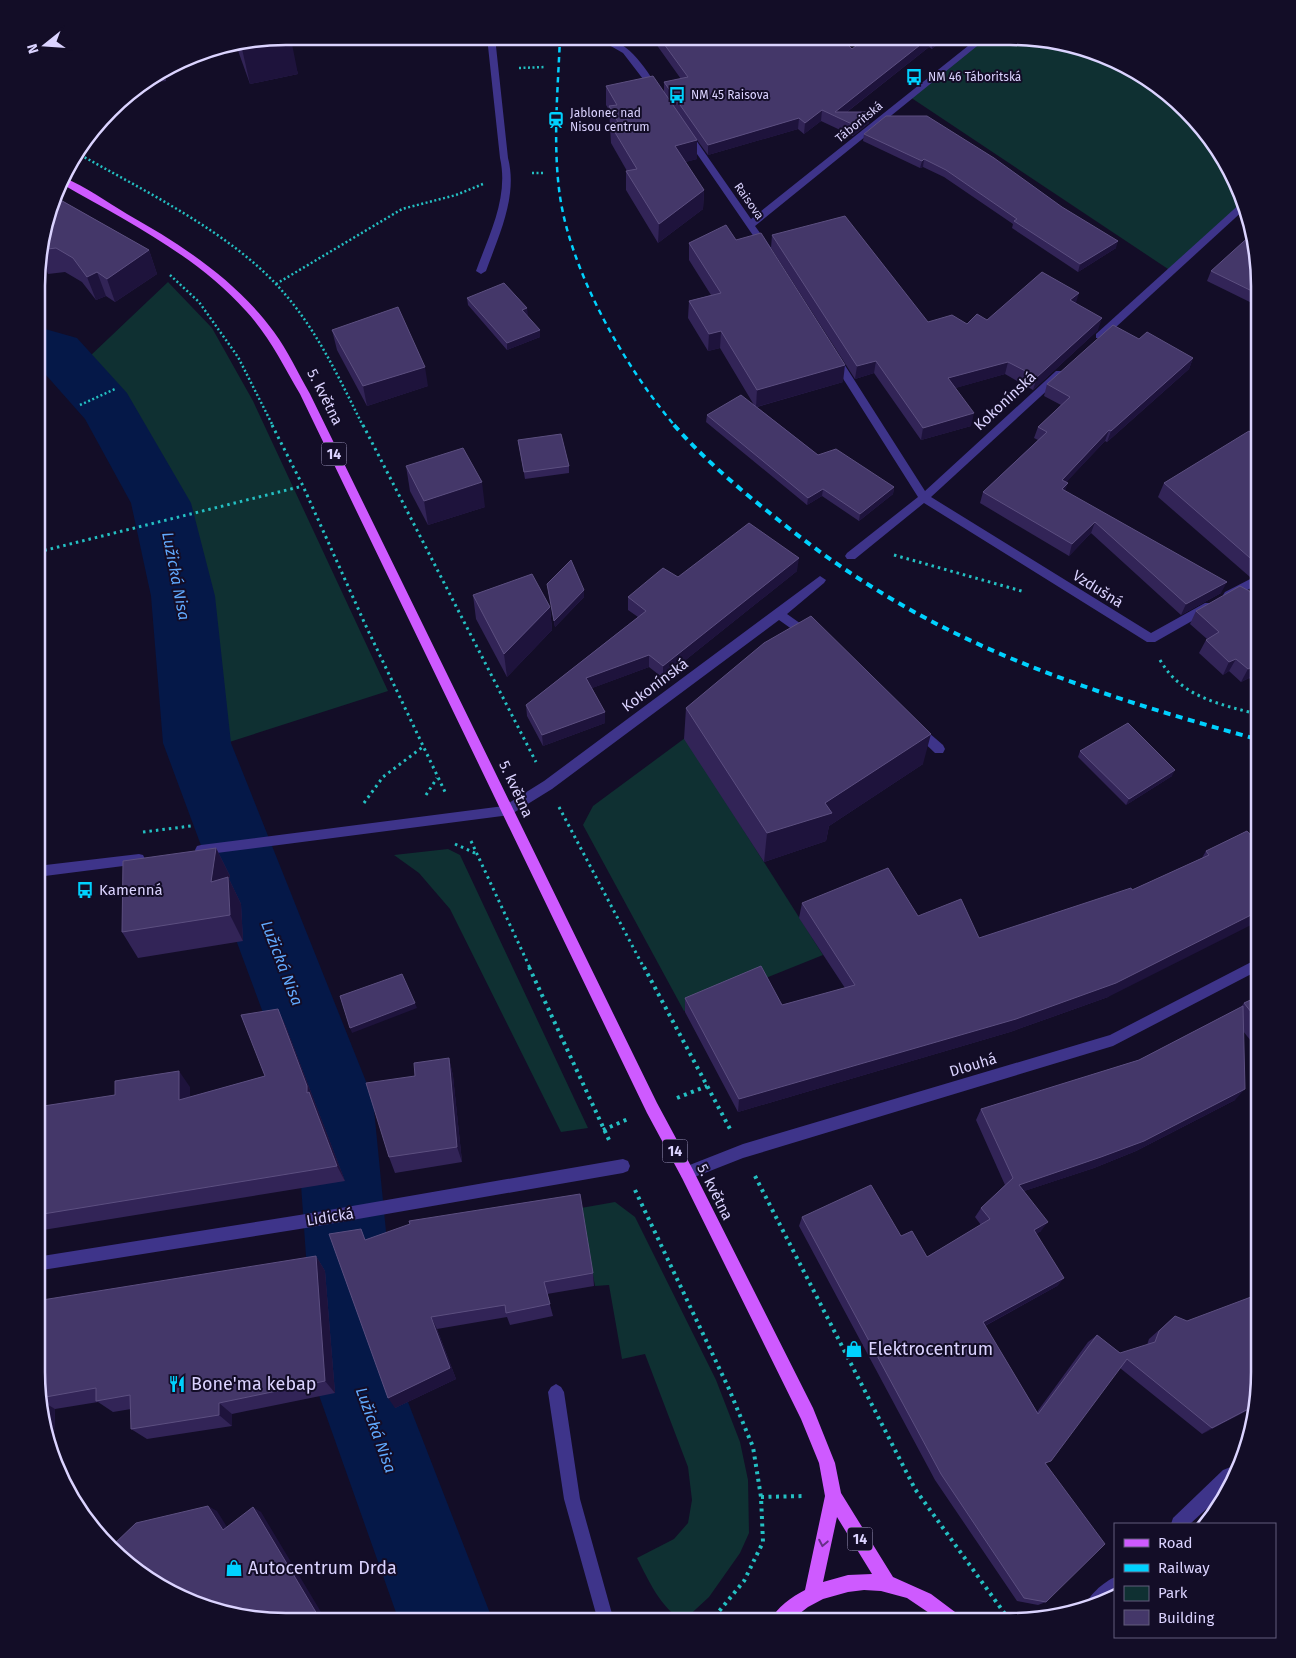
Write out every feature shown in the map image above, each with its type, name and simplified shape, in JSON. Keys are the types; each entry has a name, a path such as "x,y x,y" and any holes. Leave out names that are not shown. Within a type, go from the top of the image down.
{"main road":[{"name":"5. května","path":"68,184 192,257 239,298 269,334 304,394 652,1108 807,1414 827,1463 833,1496 887,1583"},
{"name":"5. května","path":"813,1594 833,1496"},
{"path":"788,1613 797,1604 813,1594 849,1582 867,1581 887,1583 906,1589 944,1613"}],"street":[{"path":"482,271 503,210 508,174 503,151 491,45"},
{"path":"619,45 632,56 660,96"},
{"name":"Táboritská","path":"750,224 975,45"},
{"name":"Raisova","path":"683,128 750,224 771,258"},
{"path":"1091,345 1238,209"},
{"path":"829,349 924,498"},
{"name":"Kokonínská","path":"851,556 924,498 1070,365"},
{"name":"Vzdušná","path":"924,498 1151,639"},
{"name":"Kokonínská","path":"506,811 548,785 779,614 820,580"},
{"path":"1151,639 1251,583"},
{"path":"779,614 815,639"},
{"path":"910,723 939,749"},
{"path":"189,852 506,811"},
{"path":"45,871 151,857"},
{"name":"Dlouhá","path":"686,1173 742,1151 1113,1040 1251,968"},
{"name":"Lidická","path":"45,1263 312,1220 623,1166"},
{"path":"556,1392 572,1499 604,1613"},
{"path":"1180,1523 1225,1480"}],"path":[{"path":"276,284 402,209 456,195 508,174"},
{"path":"166,272 198,302 238,357 303,486 424,746 478,854"},
{"path":"80,406 115,388"},
{"path":"45,550 303,486"},
{"path":"851,556 891,554 1029,592"},
{"path":"1151,639 1165,673 1192,695 1251,712"},
{"path":"364,804 383,777 424,746"},
{"path":"915,1489 1004,1613"},
{"path":"718,1613 744,1581 763,1542 761,1497 833,1496"}],"green space":[{"path":"974,45 1041,47 1072,53 1102,63 1130,77 1157,95 1191,127 1219,166 1233,194 1238,209 1171,271 910,97"},
{"path":"168,282 212,328 253,401 388,691 220,745 211,664 189,507 89,357"},
{"path":"685,738 823,955 684,1011 583,825 593,806"},
{"path":"448,849 460,855 588,1128 561,1132 450,909 419,873 394,855"},
{"path":"615,1202 635,1217 716,1380 740,1442 748,1480 749,1533 740,1553 709,1597 692,1613 673,1613 668,1608 651,1584 637,1558 674,1539 688,1523 692,1500 688,1467 645,1354 622,1359 609,1285 595,1286 581,1208"}],"building":[{"path":"665,45 848,45 852,49 857,45 920,45 835,112 871,112 854,125 822,110 805,123 799,118 708,145 664,82 688,77"},
{"path":"653,76 697,140 675,146 704,190 659,224 626,171 637,169 610,124 618,122 609,106 617,105 606,86"},
{"path":"886,116 927,116 994,158 1062,207 1118,241 1080,264 1014,221 1017,219 946,170 864,134"},
{"path":"61,200 149,250 107,279 97,272 87,277 73,258 56,248 48,249 53,224"},
{"path":"845,216 928,322 952,315 967,324 977,314 987,320 1042,272 1079,293 1070,300 1102,318 1037,377 1008,362 948,378 974,413 923,428 876,361 857,366 772,235"},
{"path":"726,225 736,240 761,233 845,365 757,390 721,331 709,334 689,301 721,293 689,243"},
{"path":"1246,239 1251,291 1211,271"},
{"path":"504,283 527,308 522,310 540,330 507,343 467,298"},
{"path":"398,307 425,367 363,386 332,330"},
{"path":"1113,325 1139,339 1147,332 1193,358 1111,431 1109,430 1062,480 1068,483 1062,489 1227,582 1186,604 1095,522 1072,544 983,492 1047,432 1038,427 1070,397 1047,384"},
{"path":"741,395 818,455 836,449 894,487 860,514 823,489 808,498 707,415"},
{"path":"1249,431 1251,433 1251,559 1164,483"},
{"path":"561,434 569,466 524,472 518,440"},
{"path":"463,448 482,482 424,501 406,466"},
{"path":"749,523 799,558 663,666 649,655 586,678 605,712 542,735 526,705 646,611 628,597 663,568 678,577"},
{"path":"571,560 584,590 554,621 547,584"},
{"path":"532,574 550,607 504,654 473,595"},
{"path":"1240,586 1251,592 1251,668 1248,669 1236,659 1229,662 1206,640 1219,632 1196,611"},
{"path":"811,616 931,734 825,803 832,813 767,833 686,708 764,643"},
{"path":"1128,723 1175,770 1129,799 1080,751"},
{"path":"1247,831 1251,835 1251,915 1116,983 1016,1019 739,1099 685,998 761,966 782,1005 855,985 802,903 888,868 918,916 961,899 979,938 1131,888 1132,890 1209,855 1206,851"},
{"path":"216,848 211,882 228,877 230,915 122,932 123,861"},
{"path":"402,974 415,1003 350,1028 340,996"},
{"path":"1251,1000 1251,1012 1244,1003"},
{"path":"1243,1006 1245,1089 1144,1141 1019,1185 1048,1222 1034,1230 1064,1278 983,1322 1038,1414 1097,1335 1120,1353 1155,1342 1159,1331 1175,1316 1187,1321 1251,1297 1251,1372 1248,1409 1212,1428 1127,1359 1051,1461 1045,1463 1105,1544 1046,1602 1024,1598 941,1474 802,1217 871,1185 901,1236 912,1231 927,1257 990,1219 981,1208 1013,1178 981,1109 1139,1060"},
{"path":"278,1009 307,1086 307,1093 309,1092 337,1166 45,1214 45,1106 115,1095 115,1081 179,1071 179,1100 265,1076 241,1015"},
{"path":"449,1058 457,1147 389,1157 366,1083 415,1076 414,1063"},
{"path":"580,1194 593,1273 544,1282 550,1304 506,1313 505,1305 431,1317 450,1368 388,1398 329,1234 361,1229 365,1240 410,1224 409,1221"},
{"path":"316,1256 325,1381 219,1403 219,1415 131,1429 130,1395 96,1401 96,1388 47,1397 45,1300"},
{"name":"Autocentrum Drda","path":"208,1506 223,1530 253,1507 316,1613 255,1611 224,1605 194,1595 152,1572 116,1542 136,1523"}],"waterway":[{"name":"Lužická Nisa","path":"45,348 57,351 107,407 161,503 183,596 197,743 334,1099 358,1384 443,1613"}],"railway":[{"path":"560,45 556,151 564,219 586,283 601,315 637,375 675,426"},
{"path":"674,425 708,461 809,544 848,572 931,621 1010,658 1092,689 1251,737"}],"place":[{"name":"NM 46 Táboritská","path":"914,77"},
{"name":"NM 45 Raisova","path":"677,95"},
{"name":"Jablonec nad Nisou centrum","path":"556,120"},
{"name":"Kamenná","path":"85,890"},
{"name":"Elektrocentrum","path":"854,1349"},
{"name":"Bone'ma kebap","path":"177,1384"},
{"name":"Autocentrum Drda","path":"234,1568"}]}
